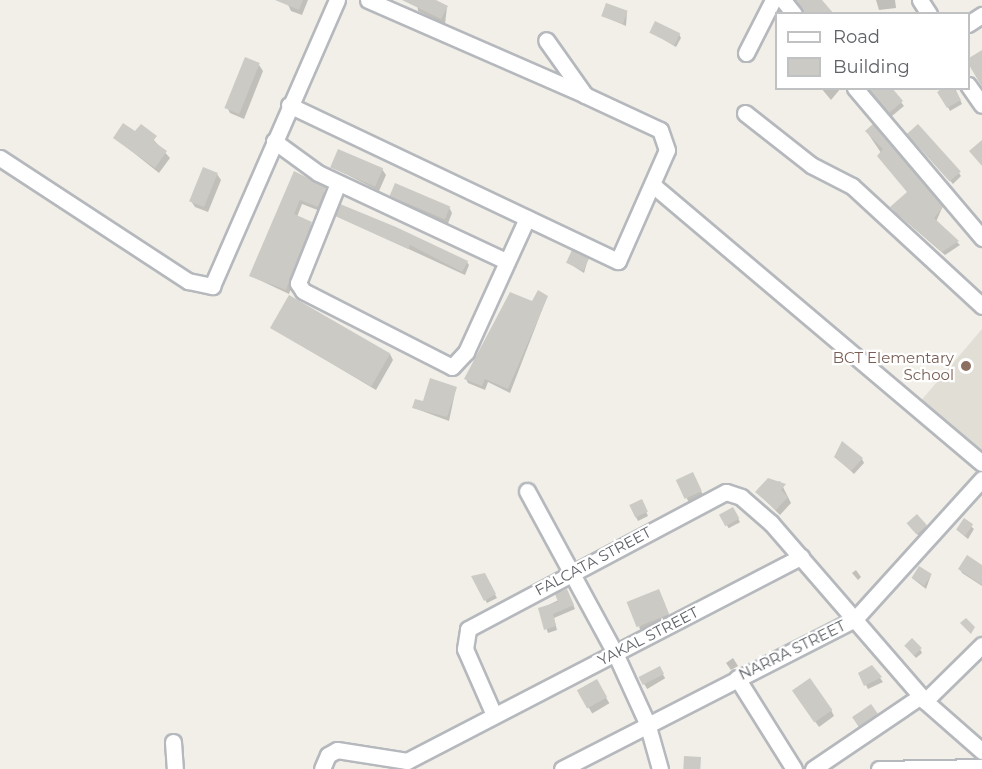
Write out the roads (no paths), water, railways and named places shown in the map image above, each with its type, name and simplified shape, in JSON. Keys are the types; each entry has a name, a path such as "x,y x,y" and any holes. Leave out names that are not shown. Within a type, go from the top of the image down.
{"street":[{"path":"0,158 202,287 217,279 233,229 337,0"},
{"path":"289,105 618,261 654,186 667,150 660,130 368,0"},
{"path":"746,53 774,0"},
{"path":"783,0 792,12"},
{"path":"546,40 585,95"},
{"path":"970,87 982,104"},
{"path":"857,90 982,238"},
{"path":"746,113 811,165 852,186 982,306"},
{"path":"274,141 338,183 506,261"},
{"path":"338,183 298,283 303,291 452,367 466,352 506,261 528,218"},
{"path":"654,186 982,464"},
{"name":"NARRA STREET","path":"562,769 646,723 855,619 982,479"},
{"path":"527,491 574,571 615,653 646,723 660,769"},
{"name":"FALCATA STREET","path":"494,715 468,659 465,635 478,622 726,492 741,496 801,557"},
{"path":"801,557 923,698 982,751"},
{"name":"YAKAL STREET","path":"322,769 328,755 338,750 406,761 801,557"},
{"path":"813,769 923,698 982,645"},
{"path":"737,678 794,769"},
{"path":"173,742 175,769"},
{"path":"879,769 982,767"}],"place":[{"name":"BCT Elementary School","path":"966,366"}]}
